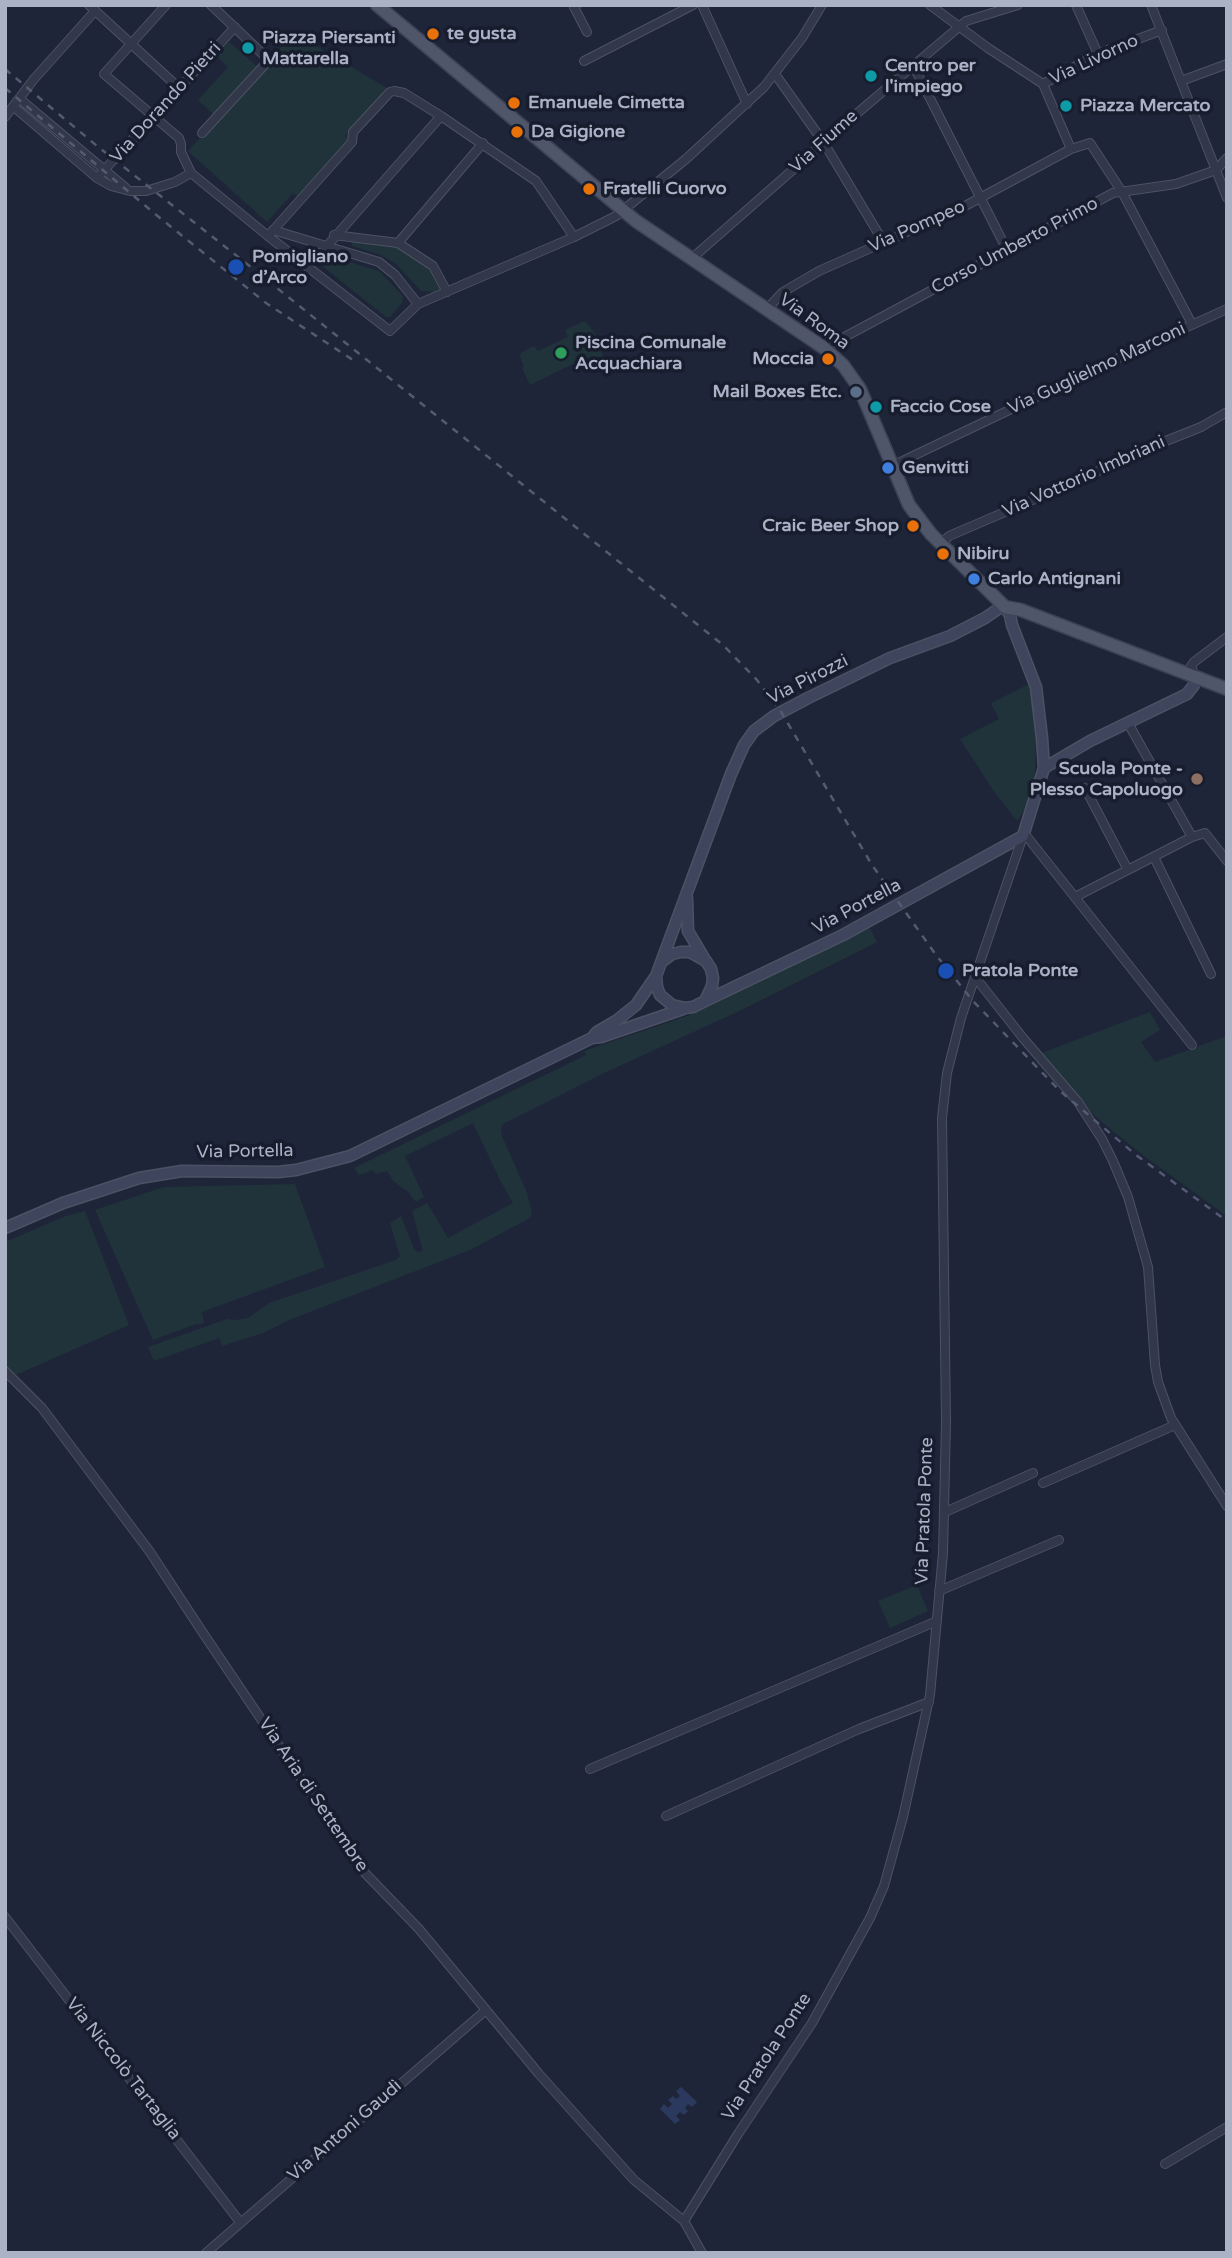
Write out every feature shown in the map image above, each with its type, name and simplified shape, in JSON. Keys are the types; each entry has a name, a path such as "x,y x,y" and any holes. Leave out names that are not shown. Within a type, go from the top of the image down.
{"main road":[{"name":"Via Roma","path":"377,5 623,210 691,260 824,348 843,365 860,389 909,505 931,534 1005,607 1021,610 1227,689"},
{"name":"Via Pirozzi","path":"687,898 738,758 754,731 774,716 890,658 950,636 1005,607"},
{"name":"Via Pratola Ponte","path":"1005,607 1036,687 1039,702 1044,768 1023,834"},
{"path":"1044,768 1090,741 1187,694 1196,678"},
{"name":"Via Portella","path":"5,1228 113,1185 150,1176 202,1171 278,1172 330,1162 369,1148 592,1038 693,1007 844,935 1023,834"},
{"path":"687,898 688,931 711,969 713,978 705,1001"},
{"name":"Via Portella","path":"592,1038 636,1005 656,976 687,898"},
{"path":"664,960 681,951 690,952 706,961"},
{"path":"656,976 657,987 666,1002 685,1009"}],"street":[{"path":"166,5 104,74 151,117 179,138 181,152 191,173 270,233 390,331 418,304 574,237 616,216 686,159 747,104 775,74 822,5"},
{"path":"202,133 270,60 211,5"},
{"path":"577,5 574,7 587,32"},
{"path":"584,61 693,5"},
{"path":"702,5 747,104"},
{"name":"Via Livorno","path":"930,5 1043,85 1098,54 1162,30"},
{"name":"Via Fiume","path":"691,260 966,21 1018,5"},
{"path":"1076,5 1098,54"},
{"path":"1152,5 1227,198"},
{"path":"5,117 92,8 179,88"},
{"name":"Via Dorando Pietri","path":"97,178 235,27"},
{"path":"1181,81 1227,64"},
{"path":"913,65 1007,250"},
{"path":"775,74 824,143 884,243"},
{"path":"1043,85 1071,149 1090,142 1122,192 1192,324"},
{"path":"270,233 352,142 354,132 390,92 394,91 404,93 442,116 536,181 574,237"},
{"path":"20,99 125,188 132,191"},
{"path":"14,107 97,178 111,186 132,191 155,188 175,182 191,173"},
{"path":"327,246 442,116"},
{"path":"398,243 483,143"},
{"name":"Via Pompeo","path":"767,309 783,292 819,271 981,198 1071,149"},
{"path":"1216,170 1227,158"},
{"name":"Corso Umberto Primo","path":"824,348 1114,193 1176,184 1216,170"},
{"path":"270,233 379,262 395,275 418,304"},
{"path":"334,235 398,243 433,266 450,291"},
{"name":"Via Guglielmo Marconi","path":"892,466 1227,309"},
{"name":"Via Vottorio Imbriani","path":"941,544 956,533 1133,454 1201,427 1227,412"},
{"path":"1196,678 1192,666 1194,662 1227,637"},
{"path":"1128,723 1192,837"},
{"path":"1085,788 1128,870"},
{"path":"1075,897 1192,837 1205,833 1227,861"},
{"path":"1023,834 1192,1045"},
{"name":"Via Pratola Ponte","path":"684,2221 738,2134 812,2024 870,1918 884,1885 903,1817 929,1702 945,1512 942,1118 947,1073 961,1018 1023,834"},
{"path":"1154,857 1211,974"},
{"path":"975,977 1078,1102 1113,1161 1128,1197 1148,1267 1158,1382 1175,1425 1227,1506"},
{"name":"Via Aria di Settembre","path":"5,1371 42,1408 150,1552 364,1872 419,1929 548,2084 634,2180 684,2221 702,2253"},
{"path":"1043,1483 1175,1425"},
{"path":"945,1512 1033,1473"},
{"path":"939,1591 1059,1540"},
{"path":"590,1769 937,1621"},
{"path":"666,1816 859,1729 929,1702"},
{"name":"Via Niccolò Tartaglia","path":"5,1917 240,2222"},
{"name":"Via Antoni Gaudì","path":"206,2253 486,2010"},
{"path":"1165,2164 1227,2127"}],"shaded area":[{"path":"293,32 387,88 345,136 349,140 298,197 293,193 267,222 188,151 279,52"},
{"path":"229,42 259,68 214,115 198,100 228,67 216,56"},
{"path":"352,239 395,245 433,270 441,289 438,292 421,291 396,264 379,254 352,246"},
{"path":"308,249 379,271 403,296 402,303 390,317 386,317 306,253"},
{"name":"Piscina Comunale Acquachiara","path":"585,321 598,337 596,342 604,357 583,367 579,361 530,385 519,354 534,346 538,351 568,337 565,330"},
{"path":"1031,683 1036,725 1035,775 1026,808 1017,821 960,739 999,719 991,703"},
{"path":"870,928 877,942 503,1124 502,1136 527,1193 532,1213 530,1218 470,1250 289,1320 263,1333 222,1346 219,1338 154,1361 148,1347 227,1319 248,1318 269,1303 396,1260 400,1256 390,1223 401,1216 414,1249 417,1252 423,1251 412,1211 427,1203 448,1238 513,1203 473,1123 405,1156 424,1197 416,1202 394,1182 387,1171 376,1174 373,1170 359,1175 354,1168 586,1055 584,1051 687,1016"},
{"path":"1150,1012 1160,1030 1141,1042 1155,1062 1227,1036 1227,1216 1097,1118 1039,1054"},
{"path":"295,1184 325,1267 202,1312 204,1323 153,1340 95,1210 164,1187"},
{"path":"85,1211 129,1325 16,1375 5,1365 5,1242 66,1216"},
{"path":"917,1585 928,1611 890,1628 878,1601"}],"water":[{"path":"681,2087 697,2102 692,2107 688,2104 685,2108 688,2111 684,2115 680,2112 676,2116 680,2120 675,2124 660,2109 664,2104 668,2108 672,2104 668,2100 673,2096 676,2099 680,2096 676,2091"}],"railway":[{"path":"5,69 97,146 723,645 757,680 780,710 872,865 936,955 973,1001 1060,1091 1136,1155 1227,1221"},
{"path":"5,88 266,303 356,362"}],"place":[{"name":"te gusta","path":"433,34"},
{"name":"Piazza Piersanti Mattarella","path":"248,48"},
{"name":"Centro per l'impiego","path":"871,76"},
{"name":"Emanuele Cimetta","path":"514,103"},
{"name":"Piazza Mercato","path":"1066,106"},
{"name":"Da Gigione","path":"517,132"},
{"name":"Fratelli Cuorvo","path":"589,189"},
{"name":"Pomigliano d’Arco","path":"236,267"},
{"name":"Piscina Comunale Acquachiara","path":"561,353"},
{"name":"Moccia","path":"828,359"},
{"name":"Mail Boxes Etc.","path":"856,392"},
{"name":"Faccio Cose","path":"876,407"},
{"name":"Genvitti","path":"888,468"},
{"name":"Craic Beer Shop","path":"913,526"},
{"name":"Nibiru","path":"943,554"},
{"name":"Carlo Antignani","path":"974,579"},
{"name":"Scuola Ponte - Plesso Capoluogo","path":"1197,779"},
{"name":"Pratola Ponte","path":"946,971"}]}
